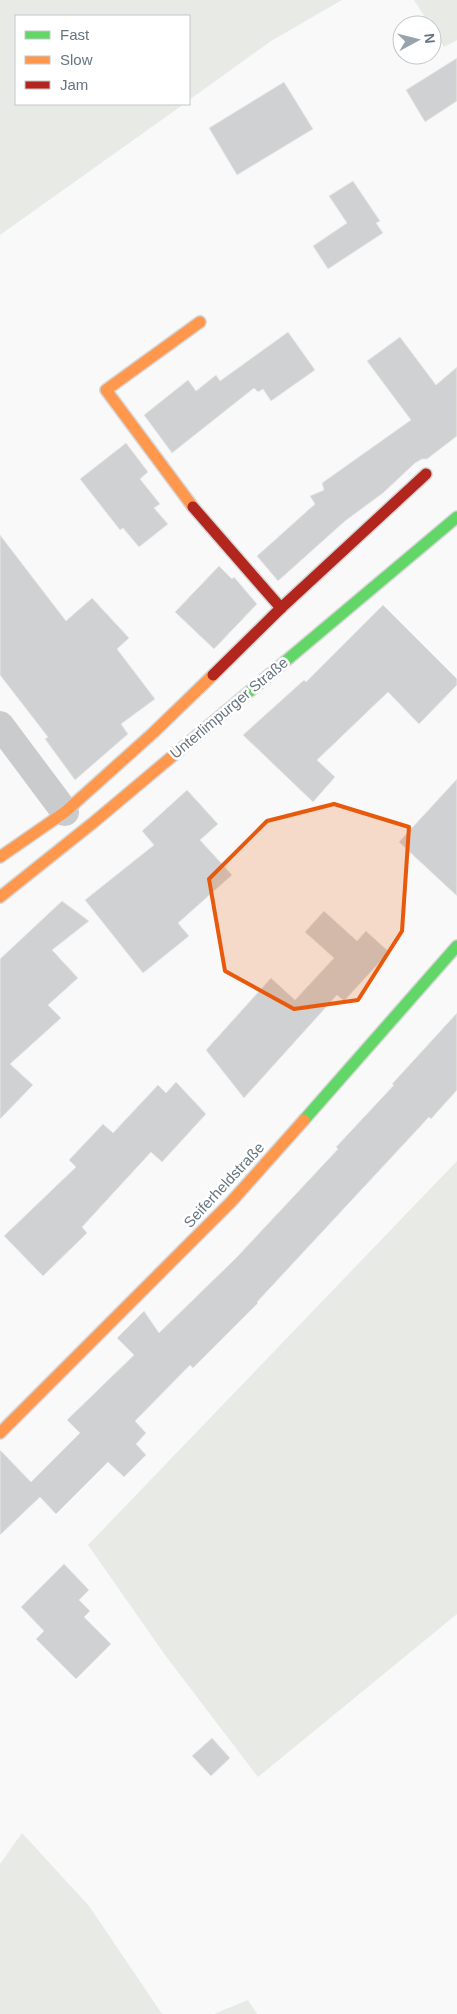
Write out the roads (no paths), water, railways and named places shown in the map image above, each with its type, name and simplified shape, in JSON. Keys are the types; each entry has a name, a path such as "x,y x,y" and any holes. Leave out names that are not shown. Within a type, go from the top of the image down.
{"street":[{"path":"200,322 106,390 193,507 281,608"},
{"name":"Unterlimpurger Straße","path":"0,857 65,812 153,732 281,608 426,474"},
{"name":"Unterlimpurger Straße","path":"0,897 101,816 457,517"},
{"path":"0,725 65,812"},
{"name":"Seiferheldstraße","path":"0,1433 230,1202 457,946"}]}
